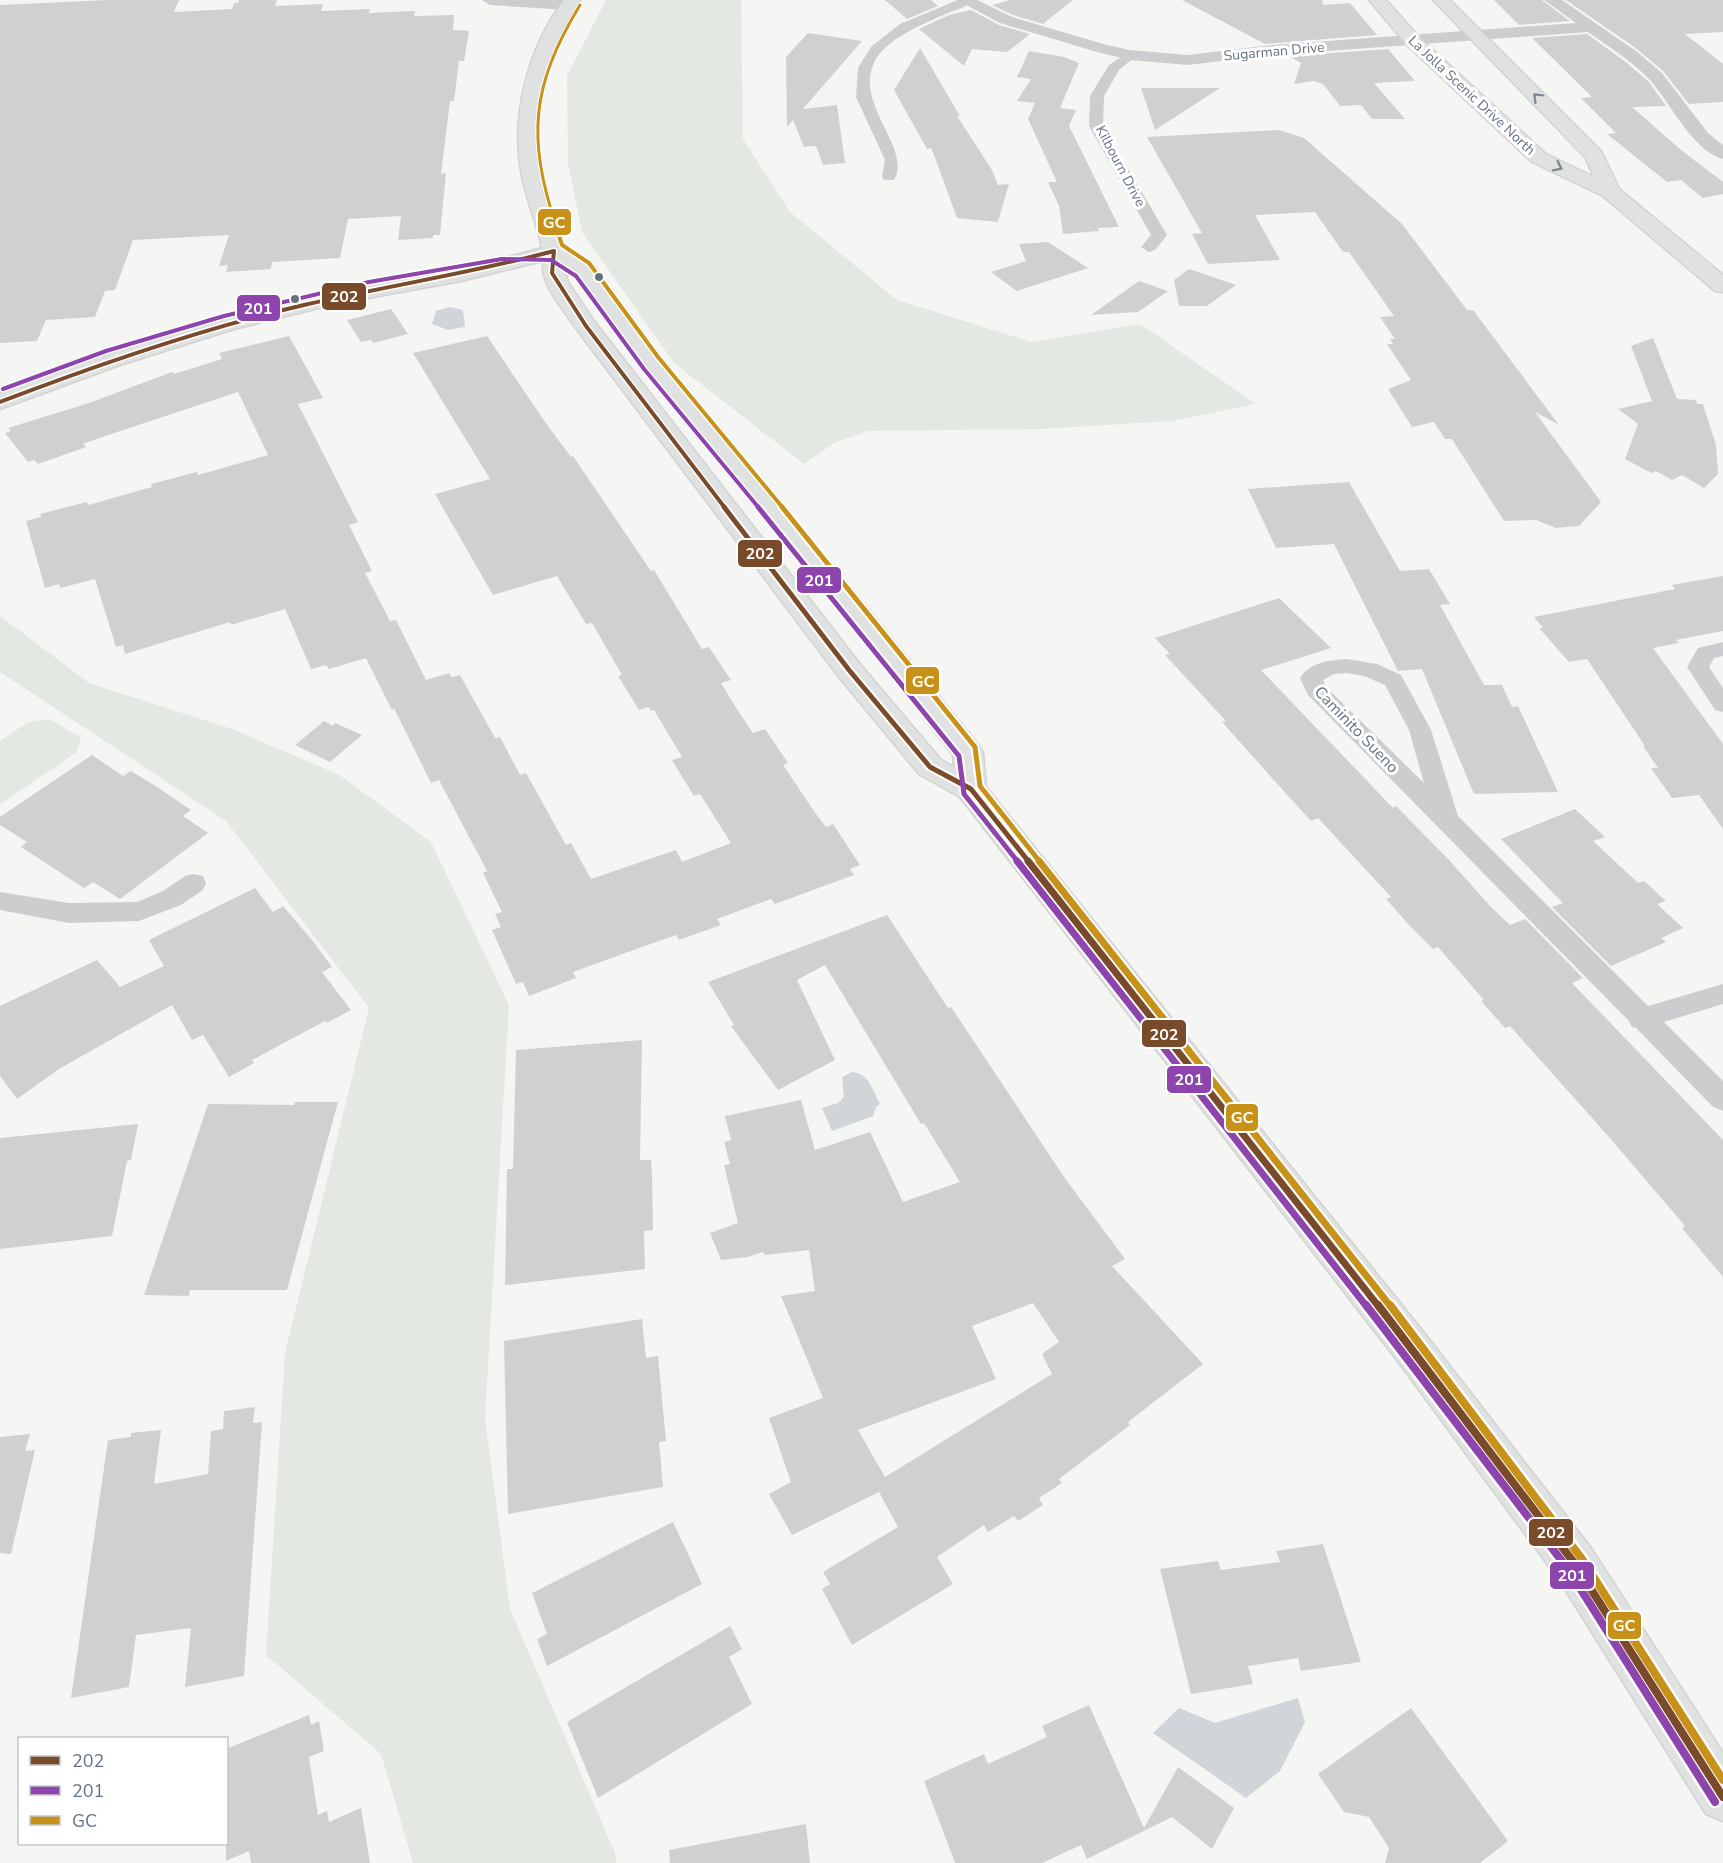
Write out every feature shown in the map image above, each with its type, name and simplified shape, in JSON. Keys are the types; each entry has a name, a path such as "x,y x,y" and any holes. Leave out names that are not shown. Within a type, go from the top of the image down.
{"main road":[{"name":"La Jolla Scenic Drive North","path":"1377,0 1413,41 1539,158 1610,192 1723,286"},
{"name":"La Jolla Scenic Drive North","path":"1441,0 1594,155 1610,192"},
{"path":"570,2 542,56 528,122 530,165 554,251 552,273 586,326 812,622 930,767 972,789 1043,883 1411,1347 1575,1564 1723,1797"},
{"path":"0,381 103,342 222,307 297,289 367,273 501,250 554,251 582,269 651,363 835,585 968,753 972,789"},
{"path":"0,402 117,357 233,322 317,302 508,266 554,251"}],"street":[{"path":"490,0 570,2"},
{"path":"889,177 892,160 863,97 865,68 876,50 905,27 965,0"},
{"name":"Sugarman Drive","path":"965,0 1006,20 1130,55 1188,60 1272,50 1593,27"},
{"path":"1552,0 1630,54 1656,77 1702,137 1723,154"},
{"name":"Kilbourn Drive","path":"1130,55 1114,68 1097,96 1096,126 1159,235 1149,247"},
{"path":"1723,649 1706,653 1698,667 1723,705"},
{"name":"Caminito Sueno","path":"1447,820 1420,730 1393,680 1369,669 1347,666 1329,667 1311,678 1316,690 1723,1099"},
{"path":"0,901 69,913 139,911 172,898 194,883"},
{"path":"1641,1019 1723,994"}],"shaded area":[{"path":"606,0 741,0 743,139 790,212 897,300 1032,342 1140,324 1256,404 1172,421 1041,429 868,431 834,443 804,464 674,363 582,232 568,163 567,76"},
{"path":"450,307 463,310 465,327 448,330 432,324 436,311"},
{"path":"0,616 89,683 232,729 338,774 431,842 509,1005 485,1418 510,1609 615,1853 616,1863 413,1863 381,1754 266,1655 285,1353 369,1008 226,821 0,672"},
{"path":"50,719 81,738 77,752 0,804 0,741 28,722"},
{"path":"852,1072 866,1079 880,1104 876,1107 873,1116 832,1131 822,1108 838,1103 844,1097 842,1077"},
{"path":"1298,1698 1305,1722 1280,1771 1246,1798 1153,1733 1179,1708 1215,1723"}],"building":[{"path":"107,0 179,0 174,12 232,9 234,3 238,3 239,0 277,0 275,6 323,4 321,11 370,9 369,13 415,11 414,16 454,15 453,30 469,31 464,61 459,61 454,101 450,101 441,174 446,173 440,235 433,235 433,238 398,240 401,216 348,219 340,258 272,262 271,269 226,272 228,265 219,266 229,235 133,240 115,290 105,291 95,317 46,320 37,341 0,343 0,5"},
{"path":"885,0 931,0 938,6 907,19"},
{"path":"1010,0 1073,0 1043,24 1013,15 992,5"},
{"path":"1182,0 1322,0 1323,5 1350,3 1377,35 1265,44"},
{"path":"1494,0 1542,0 1570,21 1519,25"},
{"path":"1566,0 1723,0 1723,32 1685,34 1723,64 1723,102 1689,104 1663,71 1637,49"},
{"path":"971,10 999,25 1030,34 1007,52 972,49 964,66 919,29 949,15"},
{"path":"808,33 862,41 803,109 837,105 845,163 823,165 816,146 804,147 793,120 787,127 786,57"},
{"path":"1587,34 1649,82 1666,106 1632,107 1681,150 1723,182 1723,194 1703,198 1681,180 1667,182 1607,134 1616,133 1581,98 1592,97 1532,38"},
{"path":"920,48 960,116 957,116 992,170 998,185 1009,184 998,222 957,218 931,148 927,149 894,90"},
{"path":"1388,49 1415,81 1374,83 1405,119 1372,119 1361,105 1340,106 1323,84 1314,81 1294,84 1301,63 1289,56"},
{"path":"1029,51 1064,57 1079,63 1060,108 1076,110 1069,126 1119,227 1063,234 1059,206 1048,182 1057,182 1028,119 1035,103 1017,101 1031,79 1017,77"},
{"path":"1141,88 1220,88 1155,130"},
{"path":"1279,130 1304,138 1402,224 1467,310 1473,310 1559,425 1535,412 1601,502 1579,526 1556,528 1536,520 1504,521 1452,439 1445,439 1434,422 1412,427 1388,389 1411,380 1387,344 1393,344 1390,339 1395,339 1380,317 1394,316 1349,252 1343,252 1315,212 1255,215 1280,260 1208,264 1192,234 1202,233 1147,137"},
{"path":"1048,242 1088,268 1017,291 991,272 1026,261 1019,244"},
{"path":"1189,269 1236,285 1207,306 1179,306 1174,280"},
{"path":"1139,281 1168,291 1138,312 1091,315"},
{"path":"391,309 408,334 373,343 371,340 361,342 347,320"},
{"path":"289,336 323,398 298,404 358,522 349,525 372,571 365,573 390,621 396,620 426,680 449,673 452,677 460,675 495,738 500,737 520,775 526,773 566,845 571,843 591,879 676,850 682,862 731,843 700,794 694,796 672,760 682,757 654,710 651,711 649,707 639,710 618,676 622,675 592,623 586,624 557,576 493,595 435,494 490,479 413,353 487,336 545,422 571,457 573,456 651,571 654,570 702,649 709,647 731,680 721,683 753,733 765,729 788,763 783,765 816,814 826,827 833,824 860,865 850,869 854,875 775,904 771,899 717,919 721,925 679,940 676,935 573,972 576,978 529,996 523,982 516,984 492,930 501,927 495,914 502,912 483,873 487,871 439,780 431,783 366,658 329,669 326,665 311,669 285,609 231,625 230,622 125,654 123,645 116,647 95,579 60,588 59,584 45,588 26,521 41,517 40,514 87,502 88,505 152,487 151,484 197,472 198,475 268,455 238,392 99,438 83,444 86,447 38,464 34,460 28,462 5,433 11,431 8,428 89,403 172,372 174,374 222,359 219,353"},
{"path":"1653,338 1677,399 1696,400 1697,404 1703,404 1716,445 1718,474 1704,488 1682,475 1672,480 1656,471 1651,473 1625,459 1638,424 1618,409 1652,401 1631,346"},
{"path":"1349,482 1400,571 1429,569 1450,604 1440,605 1484,685 1502,685 1512,707 1518,706 1558,792 1474,794 1422,669 1398,671 1334,544 1276,548 1248,489"},
{"path":"1723,576 1723,631 1676,640 1679,643 1653,648 1723,744 1723,829 1699,795 1672,798 1651,768 1658,768 1643,746 1645,746 1587,659 1569,662 1539,628 1543,628 1534,617 1675,589 1672,585"},
{"path":"1279,598 1331,648 1261,670 1393,808 1396,806 1449,860 1490,906 1510,925 1525,919 1583,978 1572,983 1723,1140 1723,1277 1682,1228 1685,1226 1609,1137 1510,1026 1505,1028 1438,947 1433,949 1409,925 1386,899 1391,897 1318,818 1311,821 1290,798 1222,722 1226,721 1165,655 1170,654 1155,638"},
{"path":"324,721 333,726 335,723 362,735 330,762 295,745"},
{"path":"92,755 123,776 131,771 157,787 191,810 183,816 208,833 120,899 93,882 84,888 21,847 27,842 0,825 0,817"},
{"path":"1575,809 1605,837 1593,841 1638,883 1644,881 1666,901 1657,904 1683,928 1661,938 1666,942 1611,966 1552,907 1563,903 1501,839"},
{"path":"255,888 273,912 283,906 312,940 332,967 322,972 351,1010 327,1023 325,1021 252,1060 254,1063 229,1077 203,1035 192,1040 172,1005 59,1069 17,1099 0,1076 0,1006 97,960 120,987 164,966 149,940"},
{"path":"887,915 1064,1177 1125,1259 1112,1266 1203,1364 1128,1422 1130,1425 1059,1479 1062,1483 1039,1498 1043,1505 1018,1521 1014,1516 988,1532 984,1525 937,1557 953,1584 852,1645 822,1589 830,1584 823,1572 898,1527 879,1492 792,1535 769,1494 791,1482 769,1418 823,1398 781,1296 815,1291 809,1250 765,1255 763,1252 748,1257 721,1260 710,1233 738,1223 724,1165 730,1164 724,1142 731,1140 725,1116 801,1100 815,1150 870,1132 903,1202 960,1182 924,1123 921,1124 825,965 797,980 835,1060 778,1090 731,1026 734,1025 708,982","holes":["1033,1303 1059,1342 1042,1354 1052,1374 885,1477 858,1430 996,1379 972,1326"]},
{"path":"642,1040 640,1160 651,1160 653,1230 644,1231 645,1269 505,1285 507,1169 513,1169 516,1050"},
{"path":"295,1102 338,1102 287,1290 190,1290 189,1296 144,1295 208,1104 294,1105"},
{"path":"138,1124 131,1160 127,1161 112,1236 0,1249 0,1138"},
{"path":"642,1319 646,1358 658,1356 666,1441 659,1442 663,1487 508,1514 504,1341"},
{"path":"255,1407 253,1423 262,1422 244,1676 185,1687 191,1628 136,1635 129,1687 71,1698 108,1440 131,1437 131,1433 161,1430 154,1484 208,1474 211,1431 223,1429 224,1411"},
{"path":"30,1434 25,1451 35,1450 11,1554 0,1553 0,1437"},
{"path":"673,1522 702,1584 547,1666 537,1639 547,1634 532,1593"},
{"path":"1323,1544 1361,1662 1301,1671 1298,1658 1248,1666 1253,1684 1191,1694 1160,1569 1218,1561 1221,1570 1280,1562 1276,1551"},
{"path":"730,1626 742,1649 729,1657 752,1704 598,1798 567,1722"},
{"path":"1089,1705 1144,1828 1178,1767 1234,1808 1212,1849 1172,1817 1087,1859 1081,1845 1042,1863 955,1863 924,1781 984,1754 988,1764 1047,1737 1042,1726"},
{"path":"1411,1708 1508,1841 1480,1863 1385,1863 1389,1848 1369,1817 1344,1812 1318,1774"},
{"path":"309,1715 311,1725 319,1721 324,1751 309,1757 318,1815 327,1811 329,1822 361,1808 370,1863 251,1863 249,1851 226,1861 228,1748"},
{"path":"806,1824 810,1863 670,1863 669,1850"}],"transit line":[{"name":"GC","path":"580,5 551,61 537,124 539,166 562,245 589,263 658,357 842,579 975,747 980,786 1418,1341 1582,1559 1723,1780"},
{"name":"202","path":"0,402 112,360 265,314 461,274 554,251 552,273 586,326 849,670 930,767 971,789 1411,1347 1575,1564 1723,1797"},
{"name":"201","path":"3,389 106,351 224,316 369,282 502,259 551,260 576,276 644,369 828,591 959,756 964,794 1404,1353 1568,1569 1715,1802"}]}
